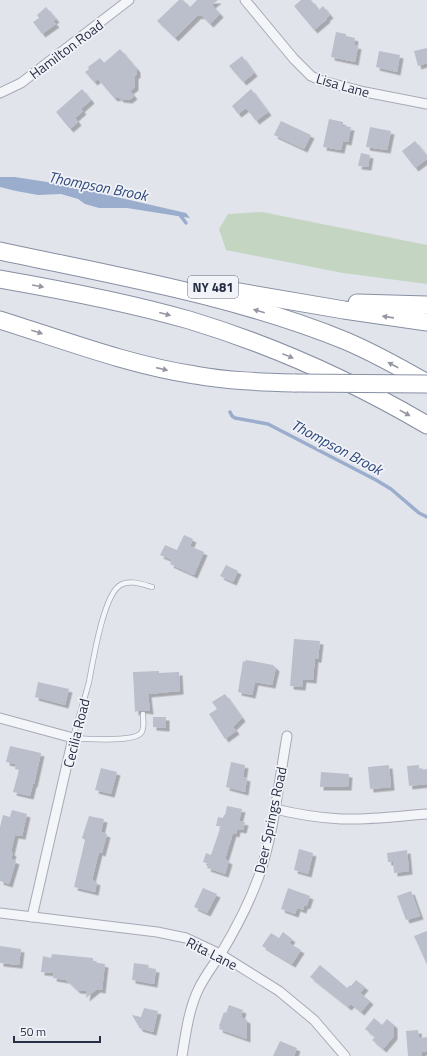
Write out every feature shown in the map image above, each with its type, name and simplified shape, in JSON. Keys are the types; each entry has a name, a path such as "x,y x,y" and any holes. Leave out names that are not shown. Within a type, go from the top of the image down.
{"highway":[{"name":"NY 481","path":"0,249 291,302 427,322"},
{"path":"0,249 194,293 293,322 348,342 427,384"},
{"path":"0,279 104,299 189,320 224,331 343,380 427,425"},
{"path":"291,302 427,305"},
{"path":"0,320 120,358 170,371 220,379 295,383 427,384"}],"street":[{"name":"Hamilton Road","path":"0,93 21,83 129,0"},
{"name":"Lisa Lane","path":"245,0 294,59 311,76 322,81 365,92 427,104"},
{"path":"0,718 73,738"},
{"name":"Deer Springs Road","path":"182,1056 190,1010 200,986 220,954 246,905 259,876 274,809 287,736"},
{"name":"Cecilia Road","path":"32,917 58,810 73,738"},
{"path":"274,809 294,814 342,819 382,818 427,814"},
{"name":"Rita Lane","path":"0,913 157,932 186,938 220,954 279,991 314,1020 345,1056"}],"lane":[{"name":"Cecilia Road","path":"73,738 89,682 97,640 110,598 118,586 127,582 152,587"},
{"path":"73,738 100,740 133,737 140,734 143,728 143,714"}],"green space":[{"path":"262,212 427,245 427,284 343,273 226,250 219,229 228,214"}],"water":[{"path":"0,177 15,177 60,184 186,213 190,218 127,208 99,208 61,194 38,195 16,191 0,187"}],"building":[{"path":"179,0 183,0 190,7 197,0 218,0 212,5 220,14 210,24 201,15 198,15 175,38 157,21"},
{"path":"301,0 311,0 319,10 323,6 330,15 314,30 294,6"},
{"path":"46,7 56,19 53,21 56,24 42,34 33,22 39,18 37,15"},
{"path":"336,32 355,38 354,45 358,46 355,62 331,57"},
{"path":"427,48 427,63 418,66 414,51"},
{"path":"120,49 137,69 137,74 135,76 135,87 130,91 134,96 129,100 120,99 119,97 114,98 98,79 94,82 85,72 89,69 88,67 100,58 104,63"},
{"path":"379,51 400,55 397,72 376,67"},
{"path":"242,56 254,73 243,82 229,66"},
{"path":"82,89 91,100 81,109 83,111 75,118 78,122 70,129 56,112"},
{"path":"251,89 268,112 256,121 246,108 238,114 232,106"},
{"path":"329,119 343,122 343,126 351,127 348,142 343,141 341,150 323,147"},
{"path":"281,121 311,135 304,149 274,135"},
{"path":"370,127 391,131 387,150 366,147"},
{"path":"415,141 427,156 427,159 415,168 402,151"},
{"path":"361,153 370,155 368,167 358,166"},
{"path":"184,535 193,539 190,546 204,552 194,575 170,564 172,560 160,555 165,545 177,550"},
{"path":"226,565 238,571 233,582 220,576"},
{"path":"294,639 320,641 318,659 315,659 313,680 303,679 302,687 290,686"},
{"path":"246,660 273,665 276,668 272,685 255,682 252,695 238,692 243,661 245,662"},
{"path":"159,671 159,673 179,672 180,691 148,694 150,711 142,710 135,712 133,672"},
{"path":"38,682 69,689 65,705 35,697"},
{"path":"225,694 242,718 233,727 236,731 225,739 209,714 217,709 212,702"},
{"path":"153,717 166,717 166,728 153,727"},
{"path":"10,746 41,753 30,796 13,792 19,770 15,769 16,764 6,762"},
{"path":"231,762 245,765 243,777 247,778 245,792 226,787"},
{"path":"389,765 391,787 370,789 368,767"},
{"path":"419,765 419,770 427,769 427,784 409,786 407,766"},
{"path":"101,768 117,772 111,794 95,790"},
{"path":"321,772 349,774 348,787 320,787"},
{"path":"227,806 242,809 239,821 245,822 243,830 237,829 236,834 233,833 225,859 229,861 225,874 207,868 209,864 203,862 206,853 211,855 221,826 216,826 218,817 223,818"},
{"path":"12,810 27,814 22,836 15,835 11,859 16,861 9,884 0,881 0,827 3,815 10,817"},
{"path":"89,816 104,819 101,832 107,834 102,853 99,852 92,880 97,882 95,892 74,887 85,840 82,838"},
{"path":"299,849 313,853 308,874 294,870"},
{"path":"407,850 409,871 394,873 393,862 388,862 387,853"},
{"path":"203,888 217,894 207,913 194,907"},
{"path":"288,888 310,896 307,905 304,906 303,910 297,908 295,914 281,909"},
{"path":"411,891 420,916 406,920 397,896"},
{"path":"427,931 427,965 414,936"},
{"path":"283,932 292,939 289,943 301,950 292,964 262,946 271,933 279,938"},
{"path":"0,946 21,949 19,965 0,963"},
{"path":"52,954 93,958 93,962 105,964 102,990 97,989 86,998 87,991 77,990 66,980 53,978 54,973 41,972 43,956 51,958"},
{"path":"134,963 149,965 148,968 156,969 154,984 132,980"},
{"path":"320,965 347,988 356,980 365,987 360,993 370,1001 361,1012 351,1004 348,1007 310,977"},
{"path":"229,1005 243,1010 241,1017 247,1020 247,1039 219,1029 224,1012 226,1013"},
{"path":"144,1008 158,1011 153,1032 139,1028 132,1015 141,1017"},
{"path":"374,1018 382,1025 387,1019 394,1025 394,1036 383,1049 372,1040 375,1037 365,1029"},
{"path":"418,1030 419,1038 427,1037 427,1051 422,1052 422,1056 408,1056 406,1031"},
{"path":"280,1041 297,1048 294,1056 273,1056"}],"waterway":[{"name":"Thompson Brook","path":"180,215 186,223"},
{"name":"Thompson Brook","path":"230,412 235,418 268,424 376,480 391,489 419,513 427,517"}]}
